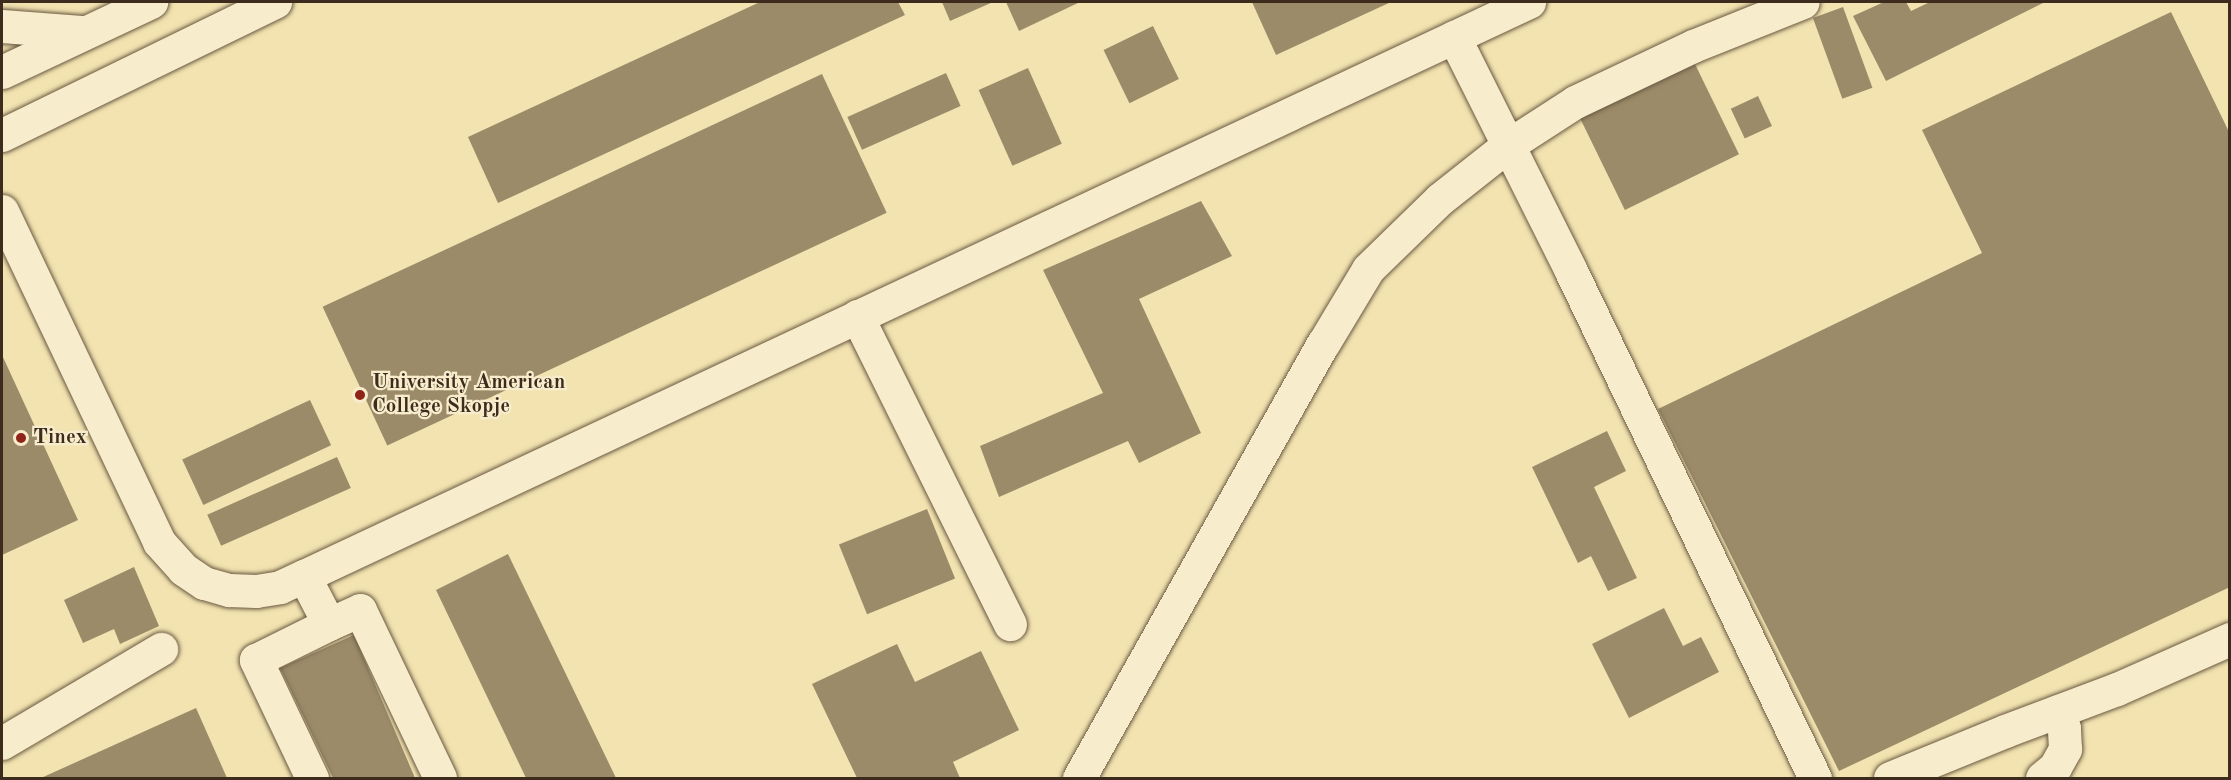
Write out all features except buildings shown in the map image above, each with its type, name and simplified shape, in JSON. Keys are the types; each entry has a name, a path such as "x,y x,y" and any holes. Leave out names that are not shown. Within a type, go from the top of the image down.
{"street":[{"path":"2,72 151,2"},
{"path":"2,135 275,2"},
{"path":"2,211 159,542 183,569 204,582 229,590 256,591 280,587 304,576 1528,2"},
{"path":"1079,778 1323,344 1368,269 1440,199 1507,146 1575,102 1693,46 1803,2"},
{"path":"2,26 89,32"},
{"path":"1454,37 1570,268 1811,774 1815,778"},
{"path":"857,316 1010,624"},
{"path":"304,576 329,624"},
{"path":"312,778 256,660 360,610 440,778"},
{"path":"1890,778 2117,689 2229,639"},
{"path":"2,743 161,649"},
{"path":"2042,778 2055,767 2065,749 2064,728 2058,711"}],"place":[{"name":"University American College Skopje","path":"360,395"},
{"name":"Tinex","path":"21,438"}]}
